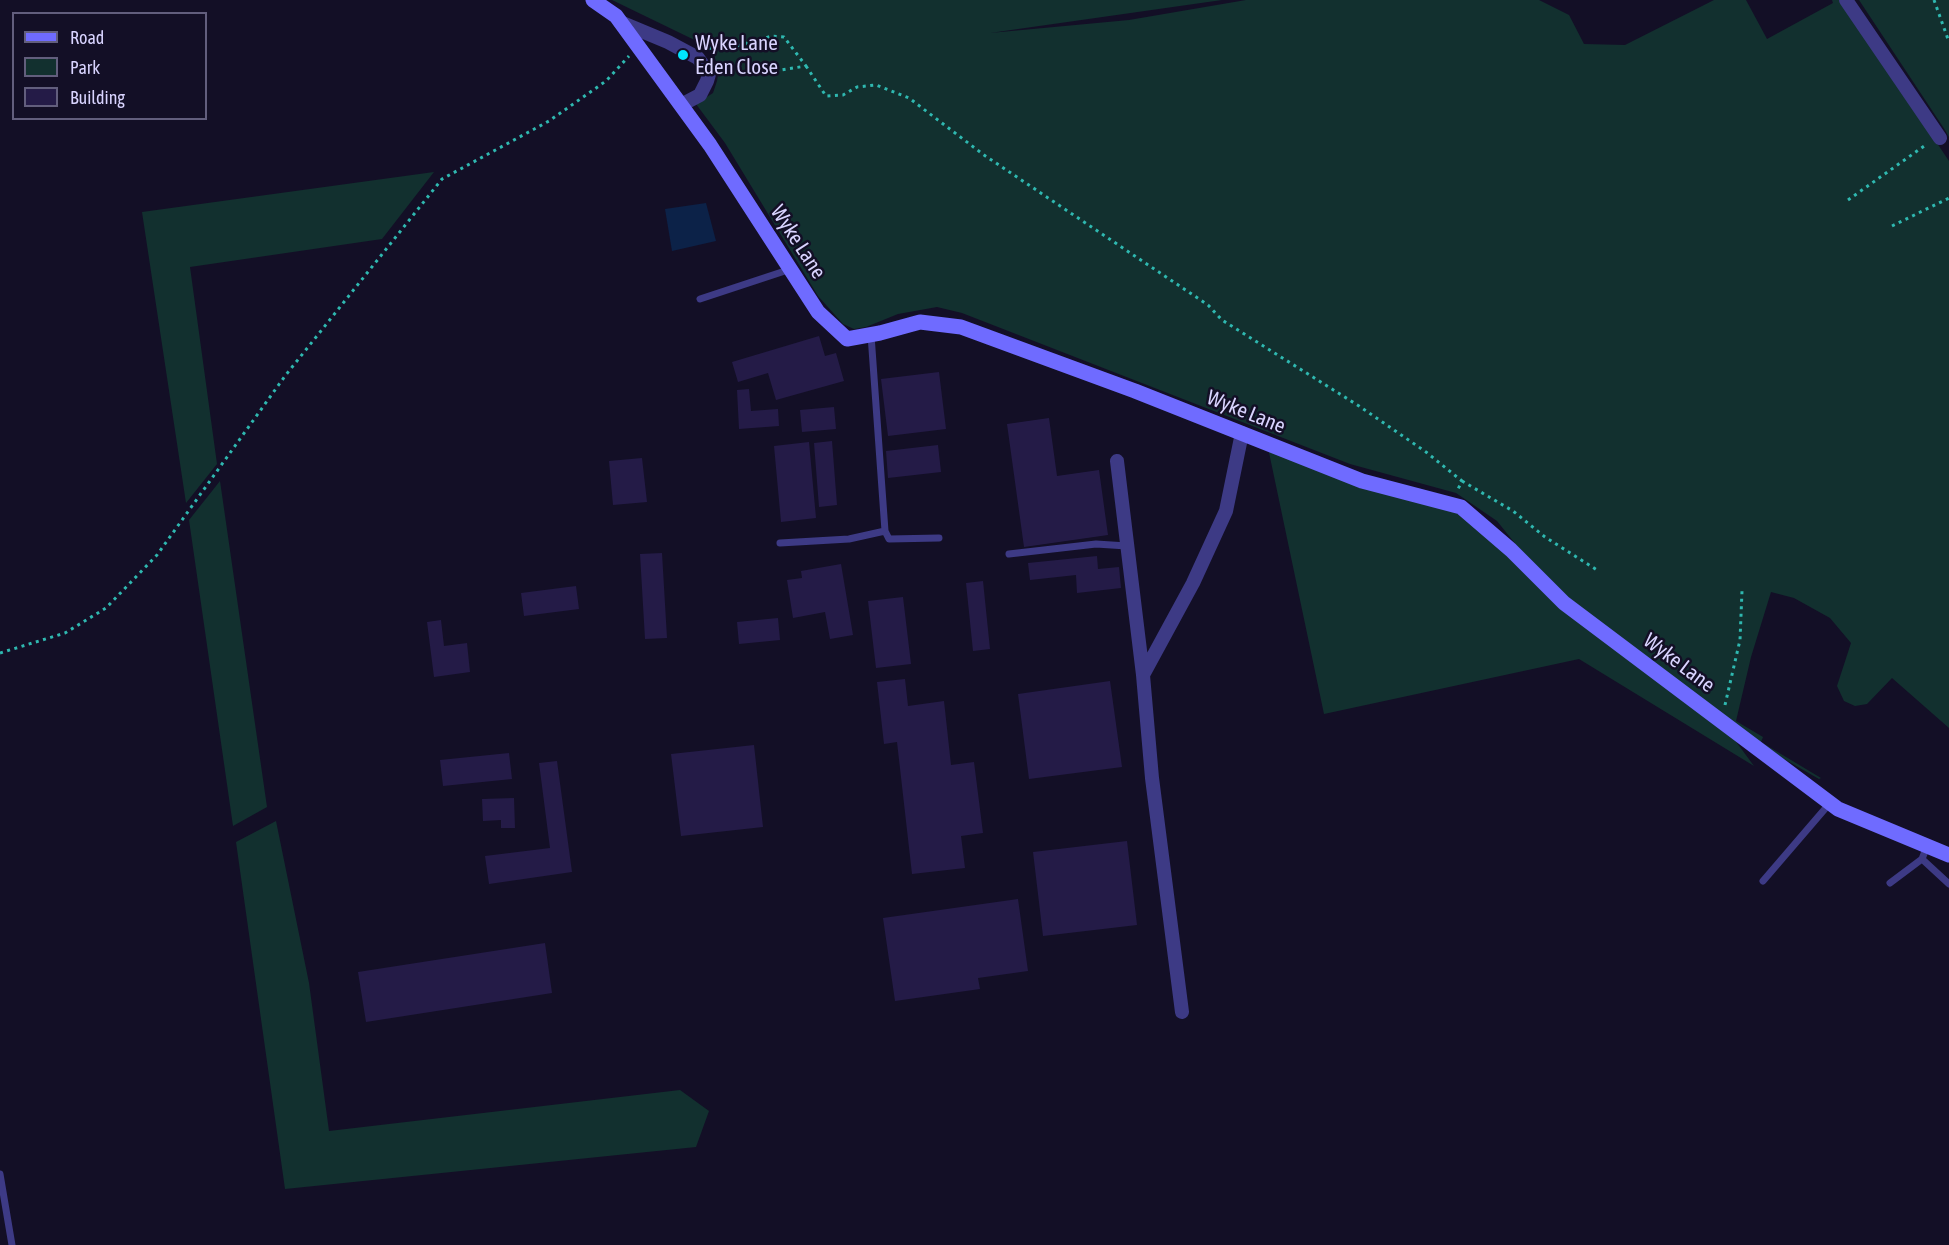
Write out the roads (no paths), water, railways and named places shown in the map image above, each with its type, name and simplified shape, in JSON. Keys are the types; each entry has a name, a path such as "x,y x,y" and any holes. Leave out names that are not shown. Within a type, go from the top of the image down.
{"street":[{"name":"Wyke Lane","path":"593,0 620,22 710,145 818,312 847,339 920,322 961,327 1362,481 1461,507 1511,550 1564,603 1838,809 1925,852 1949,855"},
{"path":"1846,0 1940,138"},
{"path":"620,22 701,62 709,74 700,95 681,105"},
{"path":"1143,675 1193,583 1226,511 1242,433"},
{"path":"1117,460 1143,675 1152,778 1182,1012"}],"lane":[{"path":"700,298 790,269"},
{"path":"871,335 885,531 889,539 939,538"},
{"path":"780,543 849,539 885,531"},
{"path":"1009,554 1096,544 1127,546"},
{"path":"1763,881 1830,803"},
{"path":"1890,883 1925,852 1949,884"},
{"path":"0,1174 12,1245"}],"water":[{"path":"706,203 716,241 672,251 665,209"}],"place":[{"name":"Wyke Lane Eden Close","path":"683,55"}]}
